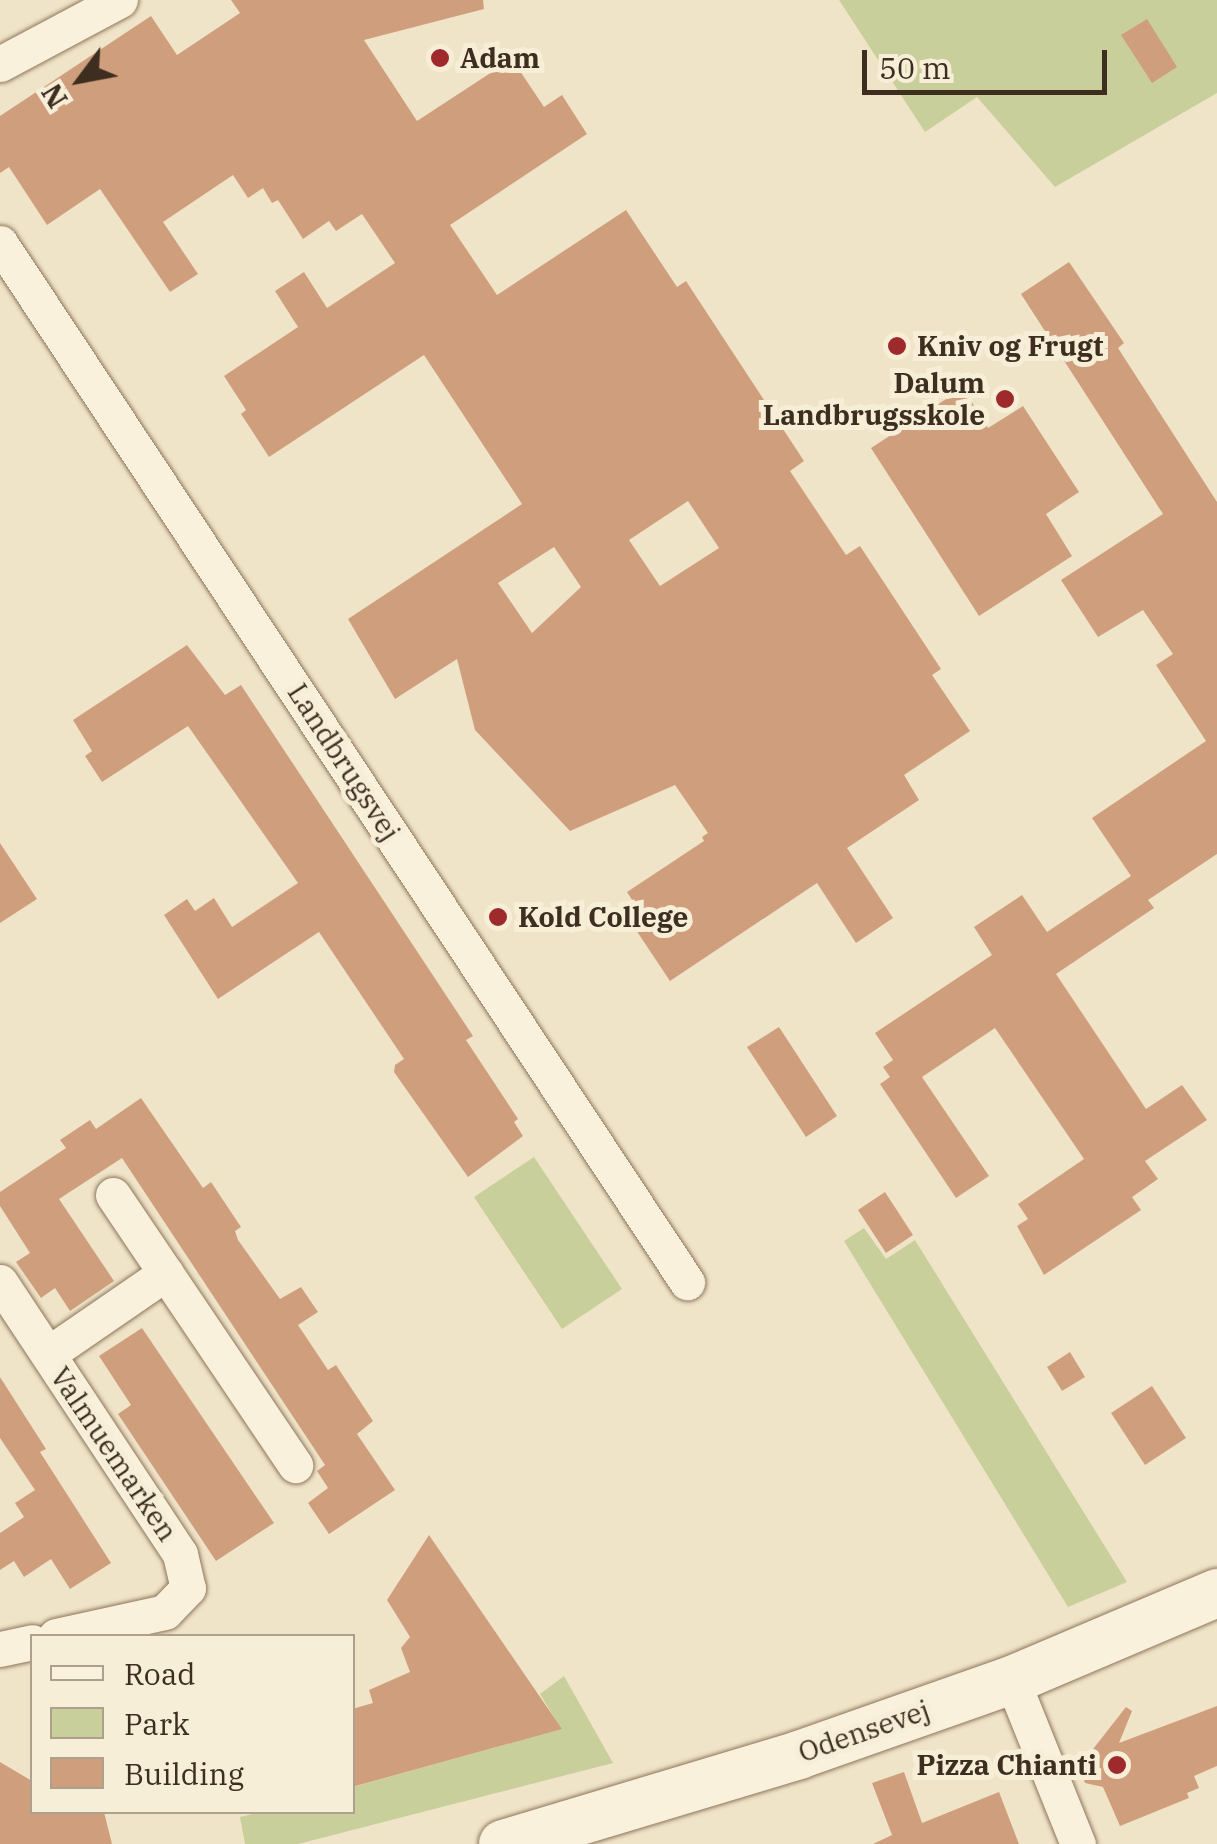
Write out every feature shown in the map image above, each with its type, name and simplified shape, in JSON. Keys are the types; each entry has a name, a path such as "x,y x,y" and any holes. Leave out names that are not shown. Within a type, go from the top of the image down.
{"main road":[{"name":"Odensevej","path":"503,1844 799,1755 1012,1680 1217,1593"}],"street":[{"path":"0,64 120,0"},
{"name":"Landbrugsvej","path":"0,243 687,1282"},
{"path":"113,1195 294,1465"},
{"name":"Valmuemarken","path":"48,1354 166,1273"},
{"name":"Valmuemarken","path":"0,1282 180,1554 188,1588 164,1612 65,1634"},
{"path":"0,1649 30,1642"},
{"path":"1012,1680 1078,1844"}],"green space":[{"path":"839,0 1217,0 1217,93 1055,187 977,97 925,132"},
{"path":"534,1157 622,1289 562,1329 474,1197"},
{"path":"864,1228 886,1259 915,1240 1127,1582 1068,1607 844,1241"},
{"path":"564,1676 613,1763 298,1844 245,1844 240,1817 355,1814 355,1786 561,1729 540,1694"}],"building":[{"name":"Kold College","path":"231,0 483,0 484,9 364,40 417,121 512,59 544,107 562,95 587,134 450,225 497,295 626,210 677,287 686,281 804,461 790,471 846,555 860,546 941,669 932,675 970,731 904,775 919,800 847,848 893,918 856,943 817,883 670,981 636,930 647,923 627,892 704,841 702,837 708,833 675,785 570,831 475,730 457,659 395,699 348,619 522,504 424,355 269,457 241,414 246,410 224,376 298,327 275,291 304,272 327,308 395,263 362,214 336,231 329,221 303,239 278,200 272,203 263,188 248,198 233,175 163,222 198,274 170,292 100,189 47,225 9,167 0,173 0,116 151,16 177,55 240,13","holes":["688,501 719,548 660,586 629,540","554,547 581,587 532,633 498,583"]},
{"path":"1147,19 1177,67 1152,83 1121,35"},
{"path":"1069,262 1124,343 1118,348 1217,502 1217,854 1148,900 1154,908 1056,974 1146,1109 1182,1085 1207,1120 1145,1161 1158,1179 1132,1197 1141,1210 1044,1275 1017,1226 1028,1219 1018,1204 1084,1159 995,1028 922,1077 989,1176 956,1198 880,1084 890,1077 883,1067 893,1060 875,1033 992,955 974,927 1022,895 1047,932 1131,876 1092,818 1206,741 1156,665 1173,654 1143,610 1098,637 1061,580 1163,514 1021,294"},
{"path":"963,388 988,428 1023,406 1079,492 1046,514 1072,556 979,616 871,448"},
{"path":"187,645 225,695 241,685 473,1036 466,1040 518,1119 514,1122 523,1136 468,1177 394,1072 395,1065 404,1059 319,932 218,999 164,915 187,899 195,911 214,898 232,927 298,883 188,726 102,782 85,756 92,751 73,720"},
{"path":"0,843 37,899 0,923"},
{"path":"779,1027 837,1116 806,1137 747,1047"},
{"path":"141,1098 203,1188 211,1182 241,1227 235,1231 238,1240 280,1299 301,1287 318,1312 298,1325 328,1370 336,1365 373,1421 357,1434 395,1490 329,1534 308,1503 328,1488 317,1471 325,1465 122,1158 59,1199 114,1281 70,1311 55,1288 41,1298 16,1262 30,1253 0,1206 0,1192 66,1148 60,1140 90,1120 96,1129"},
{"path":"885,1192 913,1235 886,1253 858,1210"},
{"path":"142,1328 274,1523 216,1561 118,1414 131,1405 99,1356"},
{"path":"1070,1352 1085,1377 1062,1391 1047,1367"},
{"path":"0,1377 46,1449 40,1452 111,1563 70,1589 51,1559 24,1577 14,1561 0,1570 0,1533 24,1517 15,1503 35,1490 0,1438"},
{"path":"1152,1386 1186,1438 1145,1465 1111,1413"},
{"path":"429,1535 562,1729 355,1786 355,1708 373,1703 369,1690 410,1672 401,1648 410,1637 387,1600"},
{"path":"1217,1706 1217,1766 1194,1776 1199,1788 1187,1793 1189,1798 1120,1826 1103,1787 1085,1783 1079,1767 1126,1707 1132,1711 1119,1743"},
{"path":"0,1762 30,1780 30,1814 104,1814 112,1844 0,1844"},
{"path":"904,1772 922,1823 999,1792 1019,1844 873,1844 892,1835 872,1783"}],"place":[{"name":"Adam","path":"440,58"},
{"name":"Kniv og Frugt","path":"897,346"},
{"name":"Dalum Landbrugsskole","path":"1005,399"},
{"name":"Kold College","path":"498,917"},
{"name":"Pizza Chianti","path":"1117,1765"}]}
